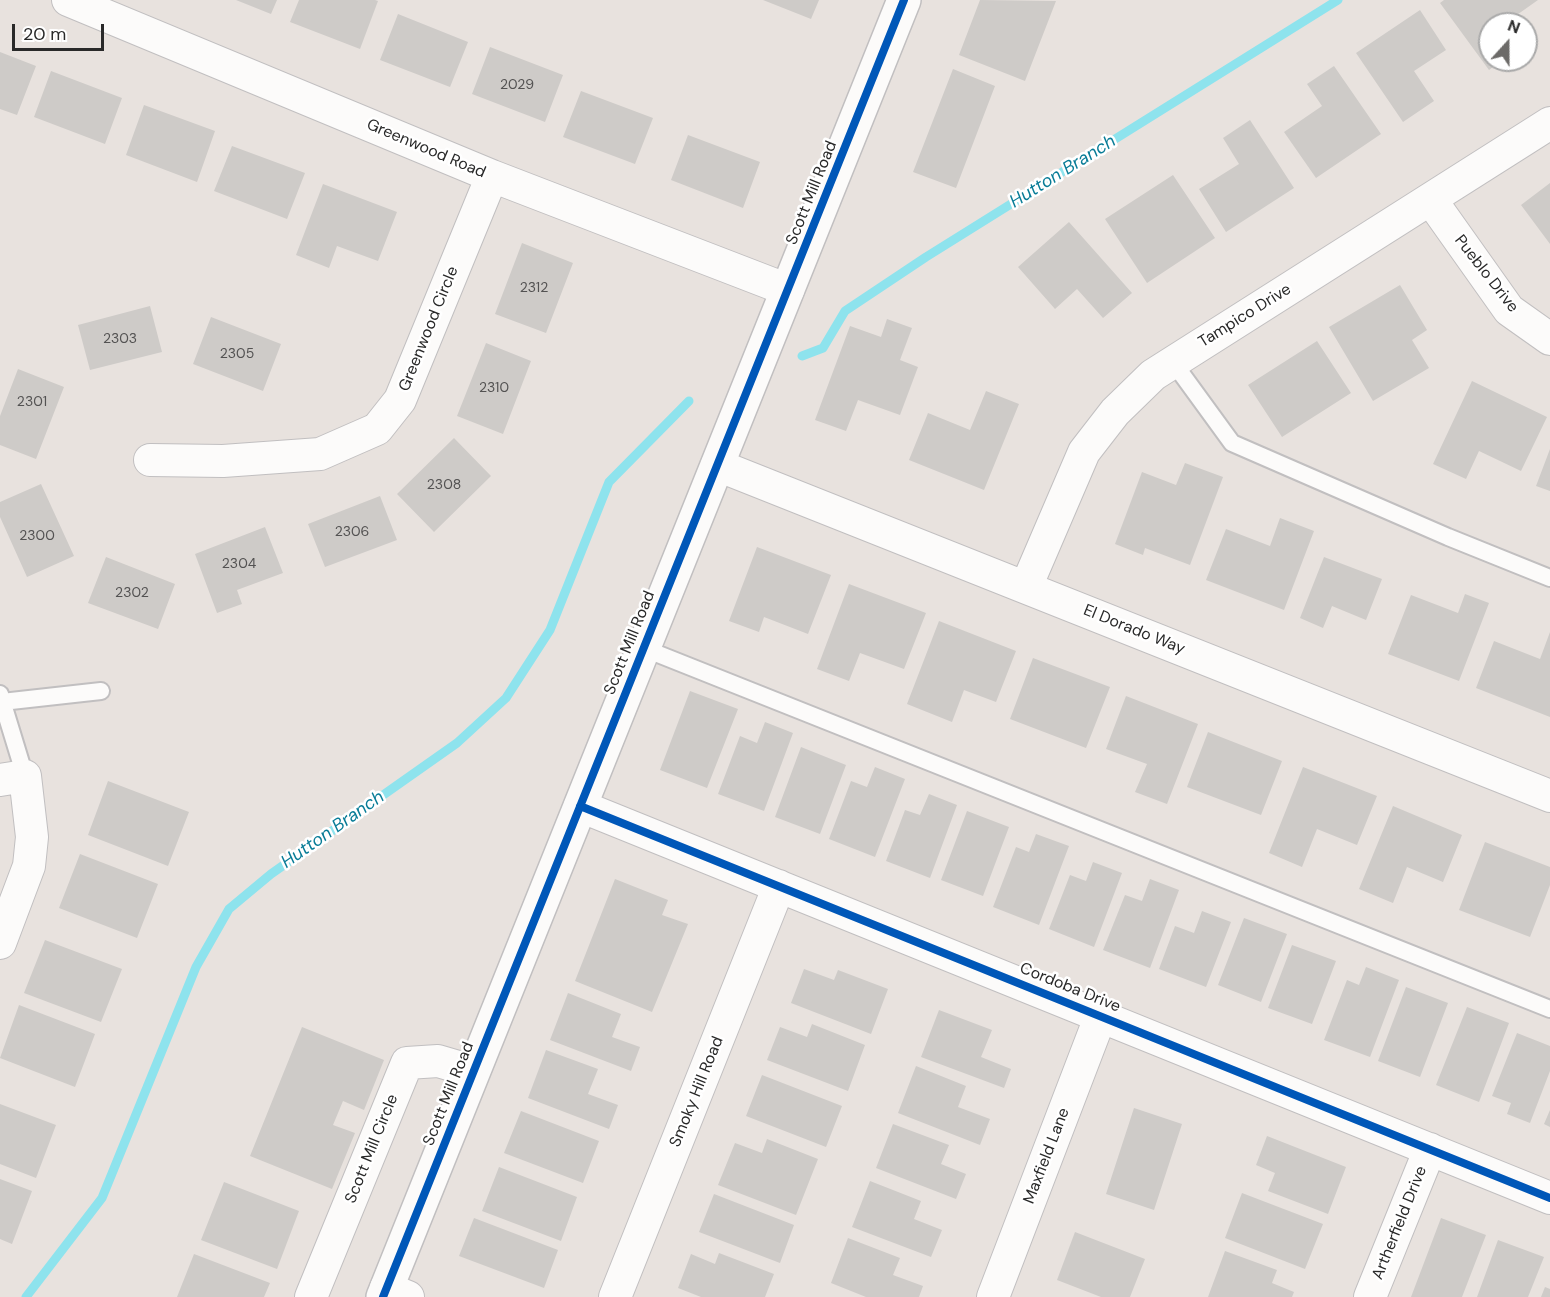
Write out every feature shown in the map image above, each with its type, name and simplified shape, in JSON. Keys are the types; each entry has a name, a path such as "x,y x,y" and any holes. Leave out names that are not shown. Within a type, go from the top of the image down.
{"street":[{"name":"Greenwood Road","path":"68,0 492,176 788,290"},
{"name":"Scott Mill Road","path":"392,1294 472,1071 904,0"},
{"name":"Tampico Drive","path":"1026,587 1084,452 1115,412 1153,375 1550,123"},
{"name":"Greenwood Circle","path":"150,460 223,461 320,454 377,429 400,400 492,176"},
{"name":"Pueblo Drive","path":"1431,200 1509,310 1550,339"},
{"name":"El Dorado Way","path":"717,465 1550,796"},
{"path":"0,943 29,866 32,837 13,778"},
{"name":"Cordoba Drive","path":"580,806 1550,1198"},
{"name":"Smoky Hill Road","path":"615,1297 779,886"},
{"name":"Maxfield Lane","path":"993,1297 1101,1015"},
{"name":"Scott Mill Circle","path":"311,1297 407,1063 438,1061 472,1071"},
{"name":"Artherfield Drive","path":"1370,1297 1430,1149"}],"lane":[{"path":"1173,362 1232,444 1448,537 1550,578"},
{"path":"643,648 1550,1009"},
{"path":"13,778 1,698 101,691"}],"building":[{"path":"236,0 277,0 271,14"},
{"path":"299,0 378,1 360,49 290,22"},
{"path":"763,0 819,0 811,19"},
{"path":"980,0 1056,1 1025,81 959,55"},
{"path":"1444,0 1538,0 1521,12 1478,12 1478,55 1440,3"},
{"path":"1420,10 1446,50 1414,71 1434,101 1403,122 1356,53"},
{"path":"398,14 468,42 450,87 380,60"},
{"path":"490,47 563,75 545,122 472,94"},
{"path":"0,52 36,66 17,115 0,109"},
{"path":"1334,66 1381,134 1316,178 1284,132 1322,106 1307,84"},
{"path":"953,69 995,86 956,188 913,172"},
{"path":"51,71 122,98 105,144 34,117"},
{"path":"581,91 653,118 635,164 563,137"},
{"path":"144,105 215,131 197,182 126,155"},
{"path":"1250,120 1294,188 1226,232 1199,189 1239,164 1223,138"},
{"path":"688,135 760,162 743,208 671,180"},
{"path":"232,146 305,173 287,219 214,191"},
{"path":"1173,175 1215,238 1147,283 1105,219"},
{"path":"1550,183 1550,244 1521,205"},
{"path":"323,184 397,212 378,261 337,246 329,268 296,255"},
{"path":"1069,222 1132,293 1103,318 1077,289 1055,309 1018,267"},
{"path":"522,243 573,263 546,333 495,314"},
{"path":"1400,285 1427,330 1412,340 1429,368 1373,401 1329,327"},
{"path":"150,306 162,352 90,370 78,325"},
{"path":"211,317 281,344 263,391 193,364"},
{"path":"887,319 912,328 900,360 918,367 900,415 858,400 846,431 815,420 850,326 881,337"},
{"path":"1317,341 1351,393 1282,437 1248,385"},
{"path":"486,343 531,361 503,434 457,416"},
{"path":"18,369 64,387 36,459 0,445 0,416"},
{"path":"1472,381 1547,417 1521,471 1479,451 1466,479 1433,464"},
{"path":"986,391 1019,404 984,490 909,460 928,413 970,430"},
{"path":"454,438 491,476 434,532 397,494"},
{"path":"1550,449 1550,491 1536,486"},
{"path":"1185,463 1223,477 1190,565 1145,548 1143,555 1115,544 1142,472 1176,485"},
{"path":"41,484 74,556 27,577 0,517 0,502"},
{"path":"380,496 397,540 325,567 308,524"},
{"path":"1280,518 1314,531 1284,610 1206,580 1226,529 1270,546"},
{"path":"265,527 283,573 237,590 242,604 217,613 195,554"},
{"path":"757,547 831,575 808,634 764,617 759,632 729,621"},
{"path":"106,557 175,584 158,629 88,603"},
{"path":"1324,557 1382,579 1366,620 1332,606 1323,628 1300,618"},
{"path":"849,584 926,613 904,669 860,653 849,681 817,669"},
{"path":"1465,594 1489,603 1459,681 1388,654 1411,595 1458,613"},
{"path":"939,621 1016,651 996,702 964,690 952,722 907,704"},
{"path":"1550,632 1550,717 1476,688 1494,641 1540,659"},
{"path":"1033,658 1110,687 1086,748 1010,719"},
{"path":"690,691 738,709 707,788 660,770"},
{"path":"1126,696 1198,724 1167,804 1135,792 1147,764 1106,749"},
{"path":"765,722 793,733 764,811 718,794 740,736 757,743"},
{"path":"1208,732 1282,761 1261,815 1187,787"},
{"path":"801,747 846,765 820,834 775,817"},
{"path":"875,767 905,779 875,857 829,839 851,781 867,787"},
{"path":"1303,767 1377,796 1357,845 1317,829 1302,867 1269,853"},
{"path":"108,781 189,812 168,866 88,835"},
{"path":"929,794 957,805 930,878 886,861 905,810 920,815"},
{"path":"1393,806 1462,835 1443,882 1407,867 1393,903 1359,889"},
{"path":"967,811 1009,827 983,896 941,880"},
{"path":"1036,834 1069,846 1039,925 993,907 1016,847 1029,852"},
{"path":"1485,842 1550,867 1550,885 1530,937 1459,910"},
{"path":"80,854 158,884 137,938 59,908"},
{"path":"1093,862 1122,873 1094,947 1049,929 1070,875 1086,881"},
{"path":"615,879 668,900 662,915 688,924 652,1012 575,981"},
{"path":"1150,879 1179,890 1150,968 1103,950 1125,895 1142,901"},
{"path":"1202,911 1231,922 1206,987 1159,969 1175,926 1194,933"},
{"path":"1244,918 1287,934 1261,1002 1218,985"},
{"path":"45,940 122,969 101,1022 24,993"},
{"path":"1292,945 1336,961 1312,1024 1268,1008"},
{"path":"1366,967 1399,980 1370,1057 1324,1040 1347,980 1359,985"},
{"path":"804,969 834,980 838,970 888,989 871,1034 791,1003"},
{"path":"1406,987 1448,1003 1420,1077 1378,1061"},
{"path":"568,993 621,1014 612,1037 640,1047 631,1071 550,1040"},
{"path":"19,1005 95,1034 75,1087 0,1058"},
{"path":"1467,1007 1509,1023 1479,1102 1436,1085"},
{"path":"939,1010 992,1030 981,1057 1011,1069 1004,1088 921,1057"},
{"path":"812,1024 865,1045 848,1091 767,1060 780,1027 807,1037"},
{"path":"302,1027 384,1060 364,1110 343,1101 333,1125 355,1133 332,1189 250,1156"},
{"path":"1517,1033 1550,1046 1550,1071 1530,1123 1507,1114 1511,1103 1492,1096"},
{"path":"546,1050 598,1069 588,1094 618,1105 609,1129 528,1098"},
{"path":"916,1066 966,1086 958,1107 990,1119 980,1145 898,1113"},
{"path":"762,1075 842,1106 826,1147 746,1116"},
{"path":"0,1104 56,1125 36,1178 0,1164"},
{"path":"1134,1108 1182,1124 1154,1210 1106,1194"},
{"path":"1550,1110 1550,1127 1544,1124"},
{"path":"521,1111 599,1141 583,1183 504,1153"},
{"path":"893,1124 949,1145 941,1164 966,1174 956,1199 876,1168"},
{"path":"1267,1136 1346,1167 1328,1214 1268,1191 1275,1173 1256,1165"},
{"path":"767,1139 818,1159 796,1215 718,1185 735,1143 762,1153"},
{"path":"499,1167 577,1197 561,1241 482,1211"},
{"path":"0,1179 32,1191 12,1244 0,1239"},
{"path":"870,1181 921,1201 914,1219 942,1230 931,1257 852,1227"},
{"path":"224,1182 299,1211 277,1269 201,1240"},
{"path":"1242,1193 1323,1224 1305,1269 1225,1238"},
{"path":"714,1194 794,1225 780,1263 699,1232"},
{"path":"474,1218 558,1250 544,1288 459,1256"},
{"path":"1441,1218 1486,1235 1462,1297 1411,1297"},
{"path":"1075,1232 1145,1259 1130,1297 1101,1297 1057,1280"},
{"path":"848,1238 900,1258 893,1275 923,1286 919,1297 866,1297 831,1283"},
{"path":"1498,1240 1544,1257 1528,1297 1477,1297"},
{"path":"1225,1251 1277,1270 1272,1283 1294,1292 1292,1297 1208,1297"},
{"path":"719,1253 774,1274 765,1297 701,1297 678,1288 691,1254 715,1264"},
{"path":"194,1254 270,1283 264,1297 177,1297"},
{"path":"1545,1287 1550,1289 1550,1297 1541,1297"}],"waterway":[{"name":"Hutton Branch","path":"802,356 823,348 845,311 926,257 1338,0"},
{"name":"Hutton Branch","path":"26,1297 102,1198 196,967 229,909 271,874 457,743 506,698 550,630 609,482 689,401"}],"cycle path":[{"path":"383,1297 904,0"},
{"path":"580,806 1550,1198"}]}
